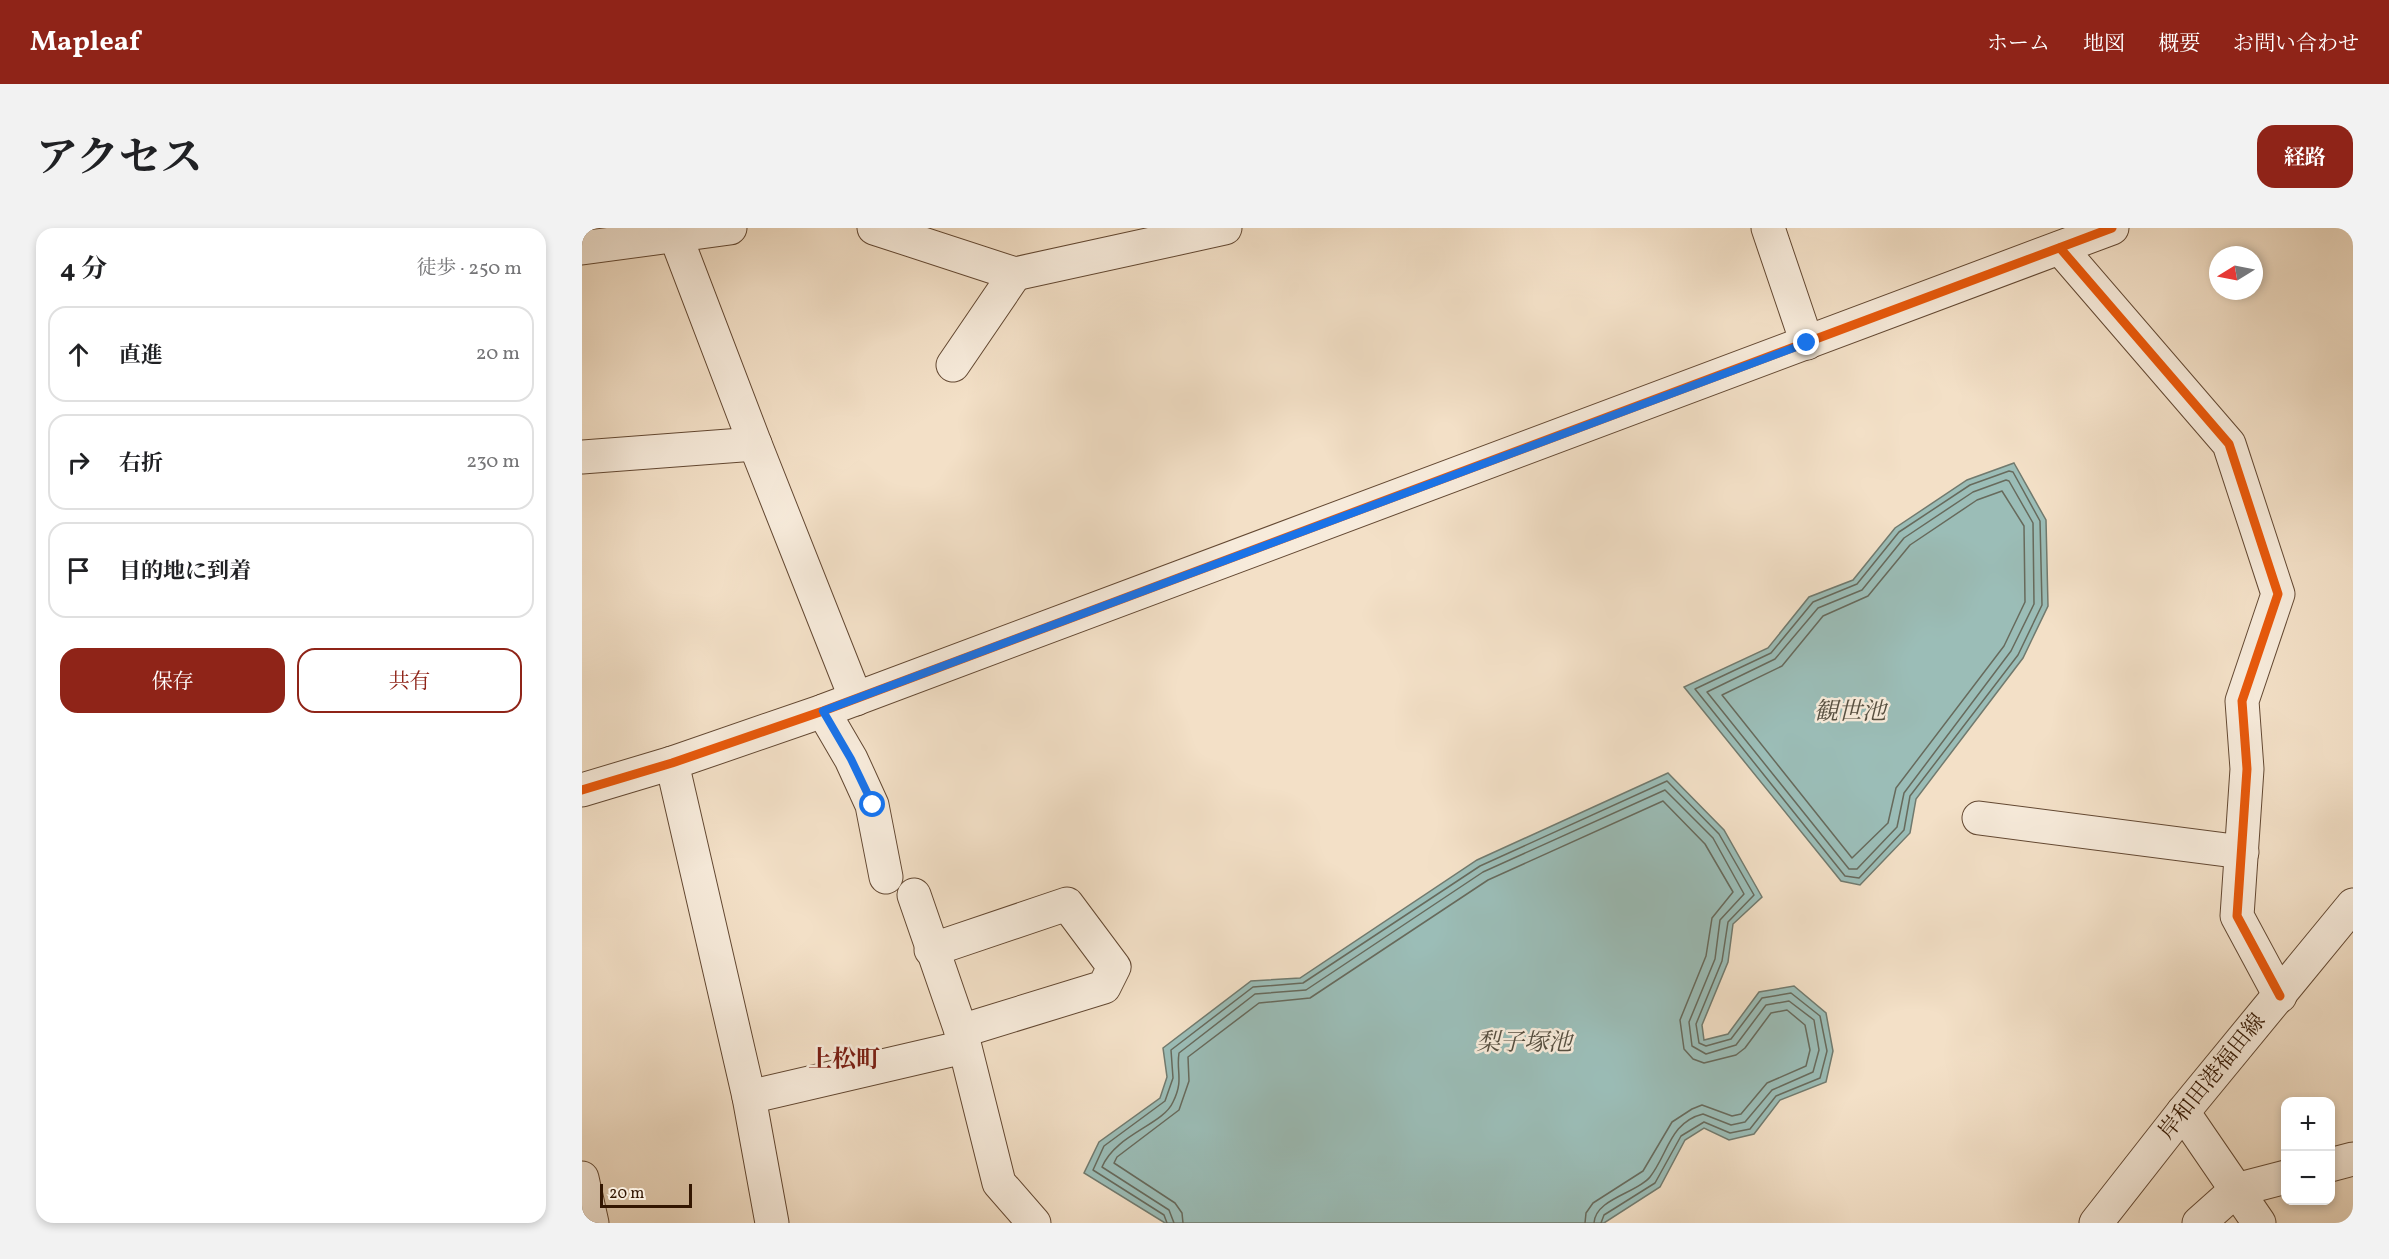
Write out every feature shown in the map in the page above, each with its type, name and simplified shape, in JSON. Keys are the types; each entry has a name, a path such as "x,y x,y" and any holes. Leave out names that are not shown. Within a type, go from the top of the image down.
{"street":[{"path":"582,248 730,228"},
{"path":"874,228 1015,274 1225,228"},
{"path":"1768,228 1807,343"},
{"path":"582,790 672,763 856,699 2112,228"},
{"path":"676,237 754,444 856,699"},
{"path":"2060,248 2229,444 2278,594 2242,701 2247,769 2237,916 2280,996"},
{"path":"953,366 1015,274"},
{"path":"582,457 754,444"},
{"path":"823,711 851,759 873,805 886,877"},
{"path":"672,763 749,1097 772,1223"},
{"path":"1979,818 2242,852"},
{"path":"914,895 962,1039 999,1183 1034,1223"},
{"path":"749,1097 962,1039 1104,987 1114,967 1067,904 931,950"},
{"name":"岸和田港福田線","path":"2096,1223 2183,1112 2353,905"},
{"path":"2183,1112 2259,1223"},
{"path":"2335,1164 2353,1159"},
{"path":"2199,1223 2236,1190 2281,1177"},
{"path":"582,1178 592,1223"}],"water":[{"name":"観世池","path":"2014,463 2046,520 2048,606 2023,658 1916,799 1910,833 1860,885 1841,881 1684,687 1768,648 1809,597 1853,580 1895,528 1967,480"},
{"name":"梨子塚池","path":"1668,773 1724,830 1762,897 1733,924 1728,962 1702,1025 1704,1040 1728,1034 1759,992 1794,986 1826,1013 1833,1051 1826,1082 1780,1100 1754,1134 1729,1140 1704,1128 1685,1140 1660,1187 1604,1223 1165,1223 1084,1173 1099,1142 1160,1098 1167,1077 1163,1048 1251,981 1300,978 1477,860"}],"cycle path":[{"path":"582,790 672,763 823,711 2112,228"},
{"path":"2060,248 2229,444 2278,594 2242,701 2247,769 2237,916 2280,996"}],"district":[{"name":"上松町","path":"844,1061"}],"route":[{"path":"873,805 851,759 823,711 1807,343"}]}
